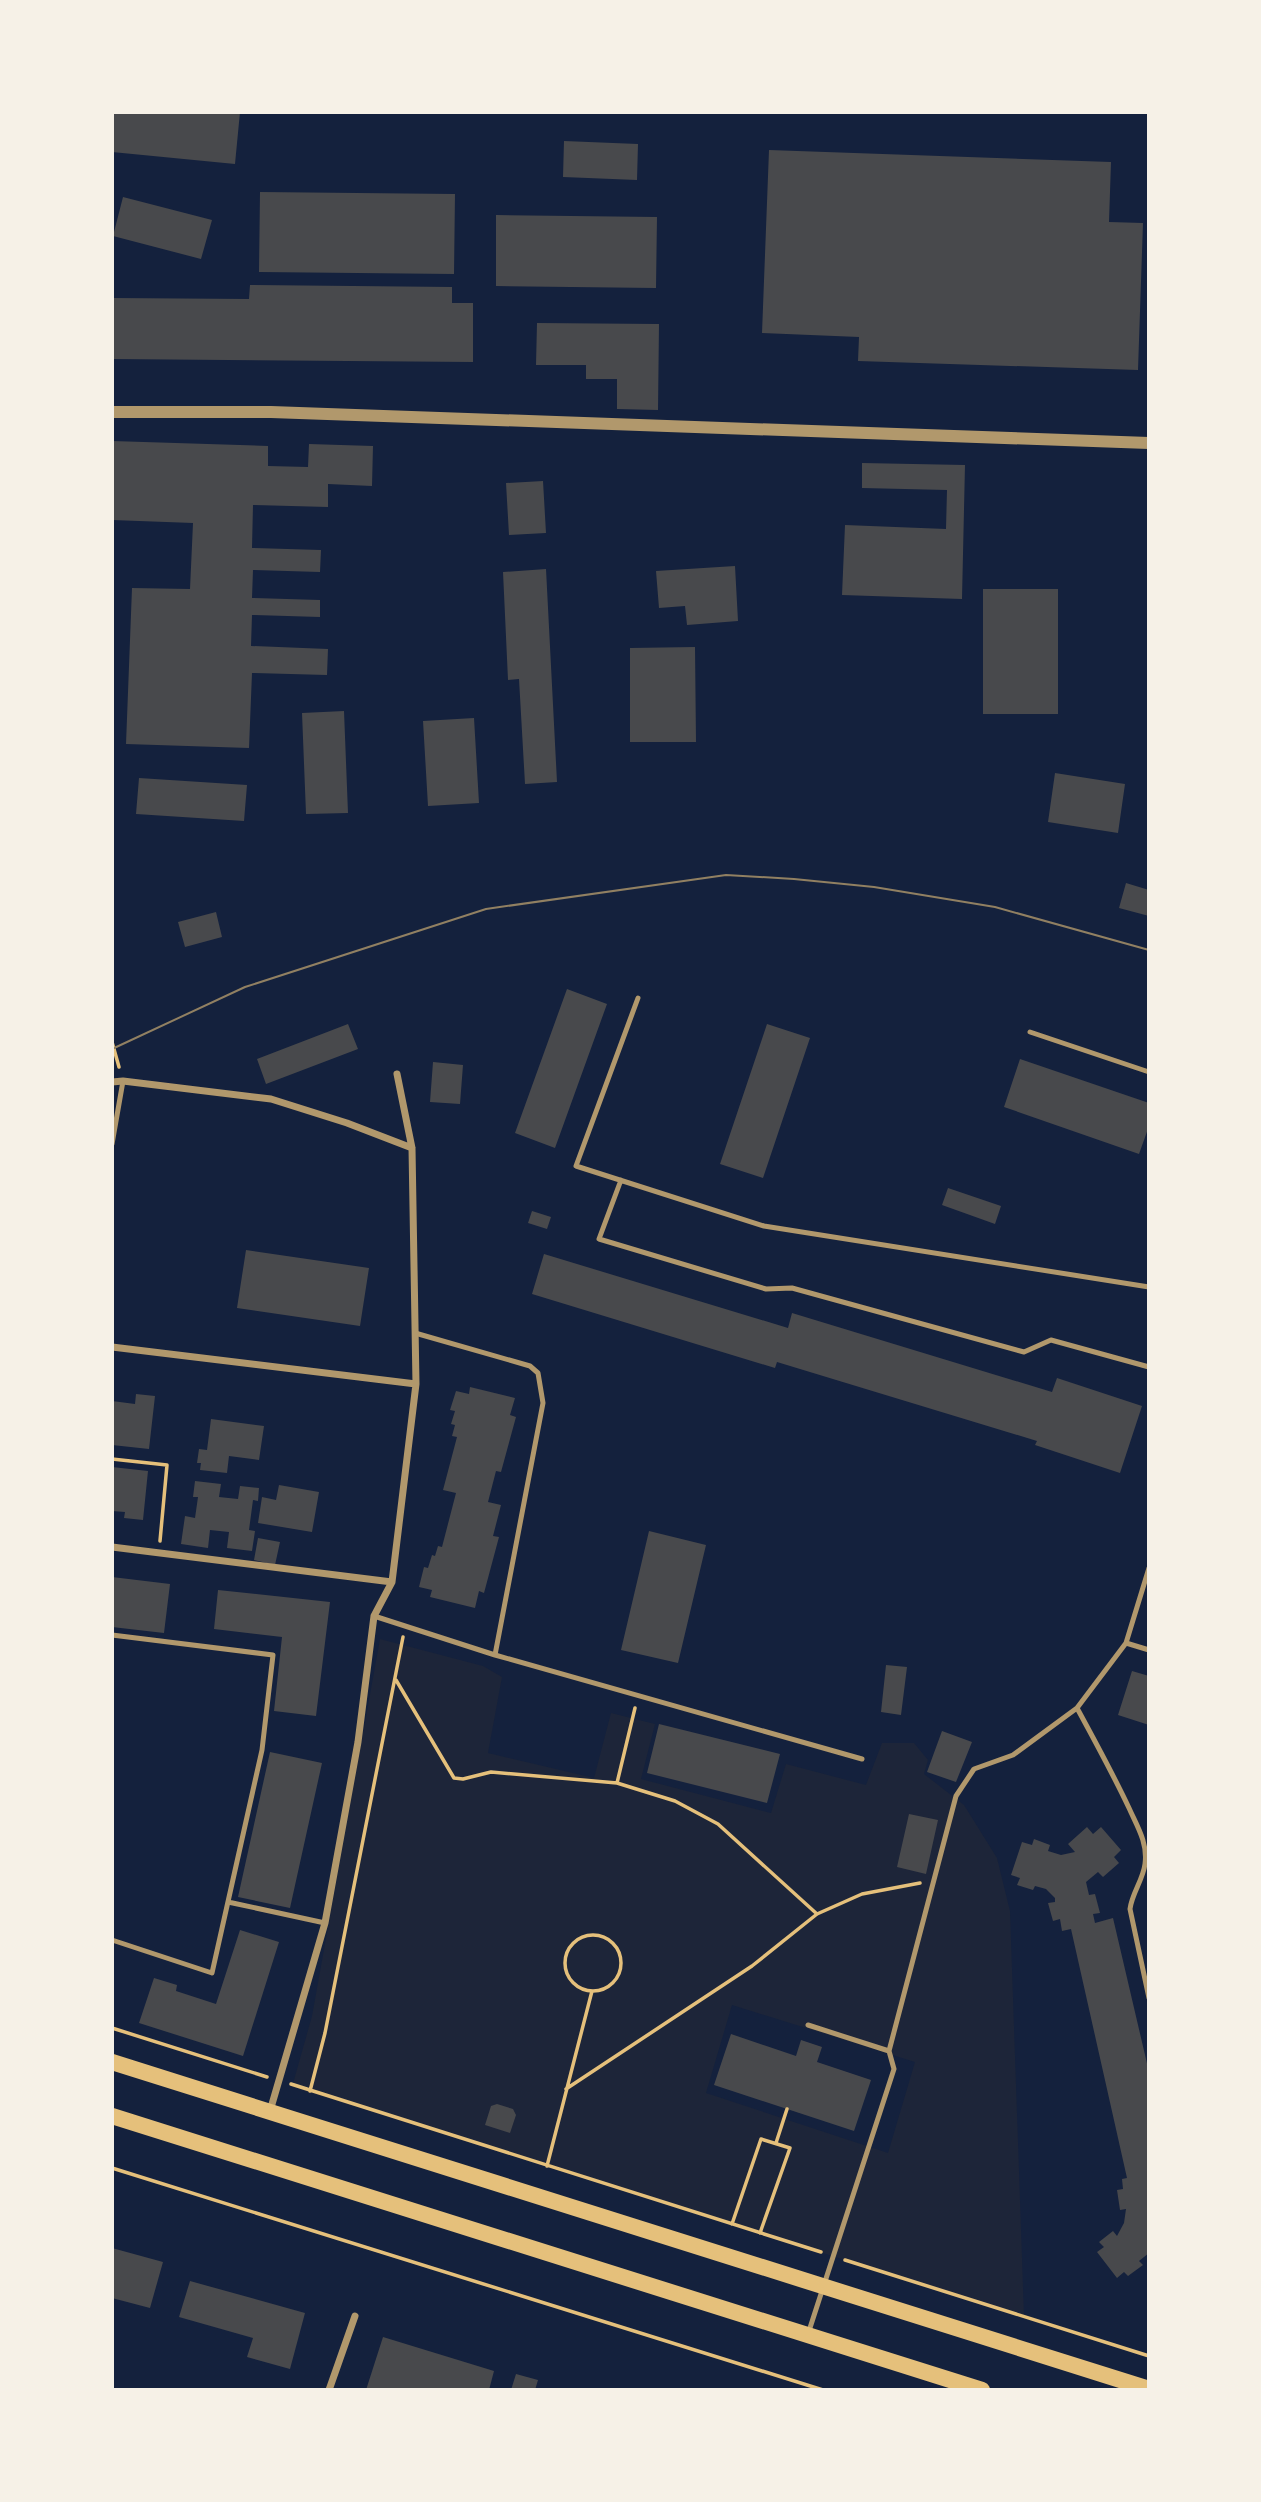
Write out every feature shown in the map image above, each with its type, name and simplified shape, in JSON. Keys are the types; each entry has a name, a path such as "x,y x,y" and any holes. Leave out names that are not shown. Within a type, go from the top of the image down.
{"main road":[{"path":"112,2062 1149,2389"},
{"path":"112,2116 982,2390"}],"street":[{"path":"112,412 271,412 1149,443"},
{"path":"270,2111 325,1923 358,1742 374,1616 392,1582 416,1384 412,1148 397,1074"},
{"path":"112,1082 123,1081 271,1099 347,1123 412,1148"},
{"path":"112,1347 416,1384"},
{"path":"112,1547 392,1582"},
{"path":"329,2390 355,2316"}],"lane":[{"path":"638,998 576,1166 764,1226 1149,1287"},
{"path":"1030,1032 1149,1072"},
{"path":"112,1144 123,1081"},
{"path":"621,1180 599,1239 766,1289 792,1288 1024,1352 1051,1340 1149,1367"},
{"path":"415,1334 530,1366 538,1373 540,1381 542,1403 495,1655"},
{"path":"808,2335 894,2069 889,2050 956,1796 974,1769 1013,1755 1077,1708 1126,1643 1149,1568"},
{"path":"374,1616 495,1655 862,1759"},
{"path":"112,1635 273,1655 262,1750 212,1973 112,1940"},
{"path":"1126,1643 1149,1650"},
{"path":"1077,1708 1115,1776 1143,1836 1145,1863 1132,1896 1130,1909 1149,1998"},
{"path":"228,1902 325,1923"},
{"path":"808,2025 889,2050"}],"path":[{"path":"112,1042 123,1081"},
{"path":"112,1459 167,1465 159,1554"},
{"path":"310,2091 325,2032 405,1625"},
{"path":"396,1680 454,1777 463,1779 491,1772 617,1783 675,1801 718,1824 817,1914"},
{"path":"617,1783 638,1696"},
{"path":"566,2089 752,1966 817,1914 862,1894 935,1880"},
{"path":"593,1935 610,1940 620,1955 621,1963 615,1980 609,1986 592,1991 575,1984 569,1976 566,1958 575,1941 583,1936 593,1935"},
{"path":"547,2166 592,1991"},
{"path":"112,2028 1149,2356"},
{"path":"776,2143 787,2109"},
{"path":"732,2224 761,2138 790,2148 760,2233"},
{"path":"112,2168 823,2390"}],"shaded area":[{"path":"380,1639 483,1666 502,1677 488,1753 594,1778 611,1713 655,1724 641,1779 771,1813 786,1764 866,1785 882,1743 914,1743 928,1760 924,1774 964,1805 997,1858 1010,1911 1024,2316 292,2087 312,2016","holes":["732,2005 915,2062 888,2153 706,2093"]}],"building":[{"path":"112,112 240,112 235,164 112,152"},
{"path":"564,141 638,144 637,180 563,177"},
{"path":"769,150 1111,162 1109,222 1143,223 1138,370 858,361 859,337 762,333"},
{"path":"260,192 455,194 454,274 259,272"},
{"path":"123,197 212,220 201,259 113,236"},
{"path":"496,215 657,217 656,288 496,286"},
{"path":"250,285 452,287 452,303 473,303 473,362 112,359 112,298 249,299"},
{"path":"537,323 659,324 658,410 617,409 617,379 586,379 586,365 536,365"},
{"path":"112,441 268,446 268,466 308,467 309,444 373,446 372,486 328,484 328,507 253,505 252,548 321,550 320,572 253,570 252,598 320,600 320,617 252,615 251,646 328,649 327,675 252,673 249,748 126,744 132,588 190,589 193,523 112,520"},
{"path":"862,463 965,465 962,599 842,595 845,525 946,529 947,490 862,488"},
{"path":"543,481 546,533 509,535 506,483"},
{"path":"735,566 738,621 687,625 685,606 659,608 656,571"},
{"path":"546,569 557,782 525,784 519,679 508,680 503,572"},
{"path":"983,589 1058,589 1058,714 983,714"},
{"path":"695,647 696,742 630,742 630,648"},
{"path":"344,711 348,813 306,814 302,713"},
{"path":"474,718 479,803 428,806 423,721"},
{"path":"1055,773 1125,784 1118,833 1048,822"},
{"path":"139,778 247,785 244,821 136,814"},
{"path":"1126,883 1149,890 1149,916 1119,908"},
{"path":"216,912 222,937 185,947 178,922"},
{"path":"567,989 607,1004 555,1148 515,1133"},
{"path":"348,1024 358,1049 266,1084 257,1059"},
{"path":"767,1024 810,1038 763,1178 720,1164"},
{"path":"1020,1059 1149,1103 1149,1126 1139,1154 1004,1107"},
{"path":"433,1062 463,1065 460,1104 430,1102"},
{"path":"948,1188 1001,1206 995,1224 942,1205"},
{"path":"532,1211 551,1217 547,1229 528,1223"},
{"path":"246,1250 369,1268 360,1326 237,1308"},
{"path":"544,1254 788,1328 792,1313 1052,1392 1057,1378 1142,1406 1120,1473 1035,1445 1037,1441 777,1362 775,1368 532,1294"},
{"path":"470,1387 515,1398 510,1415 516,1417 501,1472 496,1471 488,1502 501,1505 493,1536 499,1537 484,1593 479,1591 475,1608 430,1597 432,1590 419,1587 424,1567 428,1568 438,1546 442,1547 456,1493 443,1490 457,1437 452,1436 455,1425 451,1424 455,1411 450,1410 456,1391 469,1394"},
{"path":"136,1394 155,1396 149,1449 112,1445 112,1401 135,1404"},
{"path":"211,1419 264,1426 259,1460 229,1456 227,1473 200,1470 201,1463 197,1463 199,1449 207,1450"},
{"path":"112,1467 148,1471 143,1520 124,1518 125,1512 112,1511"},
{"path":"195,1481 221,1484 219,1497 238,1499 240,1486 259,1488 258,1501 253,1500 249,1530 255,1531 252,1551 227,1548 229,1532 210,1530 208,1548 181,1544 185,1516 195,1518 198,1497 193,1497"},
{"path":"279,1485 319,1492 312,1532 258,1523 262,1497 276,1500"},
{"path":"649,1531 706,1545 678,1663 621,1650"},
{"path":"258,1538 280,1542 275,1565 254,1560"},
{"path":"112,1577 170,1584 164,1633 112,1627"},
{"path":"218,1590 330,1602 316,1716 274,1711 282,1637 214,1629"},
{"path":"886,1665 907,1667 901,1715 881,1712"},
{"path":"1132,1671 1149,1676 1149,1725 1118,1715"},
{"path":"659,1724 780,1754 767,1803 647,1773"},
{"path":"942,1731 972,1742 956,1782 927,1772"},
{"path":"270,1752 322,1763 290,1908 238,1897"},
{"path":"909,1814 938,1820 926,1874 897,1867"},
{"path":"1087,1827 1093,1834 1101,1827 1121,1850 1114,1857 1119,1863 1103,1877 1098,1872 1086,1882 1089,1895 1095,1894 1100,1913 1093,1914 1095,1923 1113,1918 1149,2072 1149,2253 1139,2261 1143,2265 1128,2276 1124,2272 1117,2278 1097,2252 1104,2247 1099,2242 1113,2231 1117,2236 1124,2223 1126,2209 1120,2210 1117,2190 1123,2189 1122,2179 1127,2178 1071,1929 1062,1931 1060,1919 1053,1921 1048,1903 1055,1902 1055,1898 1046,1889 1035,1886 1033,1890 1017,1885 1020,1878 1011,1875 1022,1842 1032,1845 1034,1839 1050,1845 1048,1851 1061,1855 1075,1852 1068,1844"},
{"path":"240,1930 279,1942 243,2056 139,2023 154,1978 177,1985 176,1991 216,2004"},
{"path":"731,2034 796,2056 801,2040 822,2047 817,2062 871,2080 854,2131 714,2085"},
{"path":"497,2104 513,2109 516,2115 510,2133 485,2125 491,2106"},
{"path":"112,2248 163,2262 150,2308 112,2298"},
{"path":"190,2281 305,2313 290,2369 247,2357 253,2338 179,2317"},
{"path":"383,2337 494,2371 489,2390 366,2390"},
{"path":"516,2374 538,2380 535,2390 511,2390"}],"tram line":[{"path":"112,1049 245,987 486,909 726,875 874,887 995,907 1149,950"}]}
